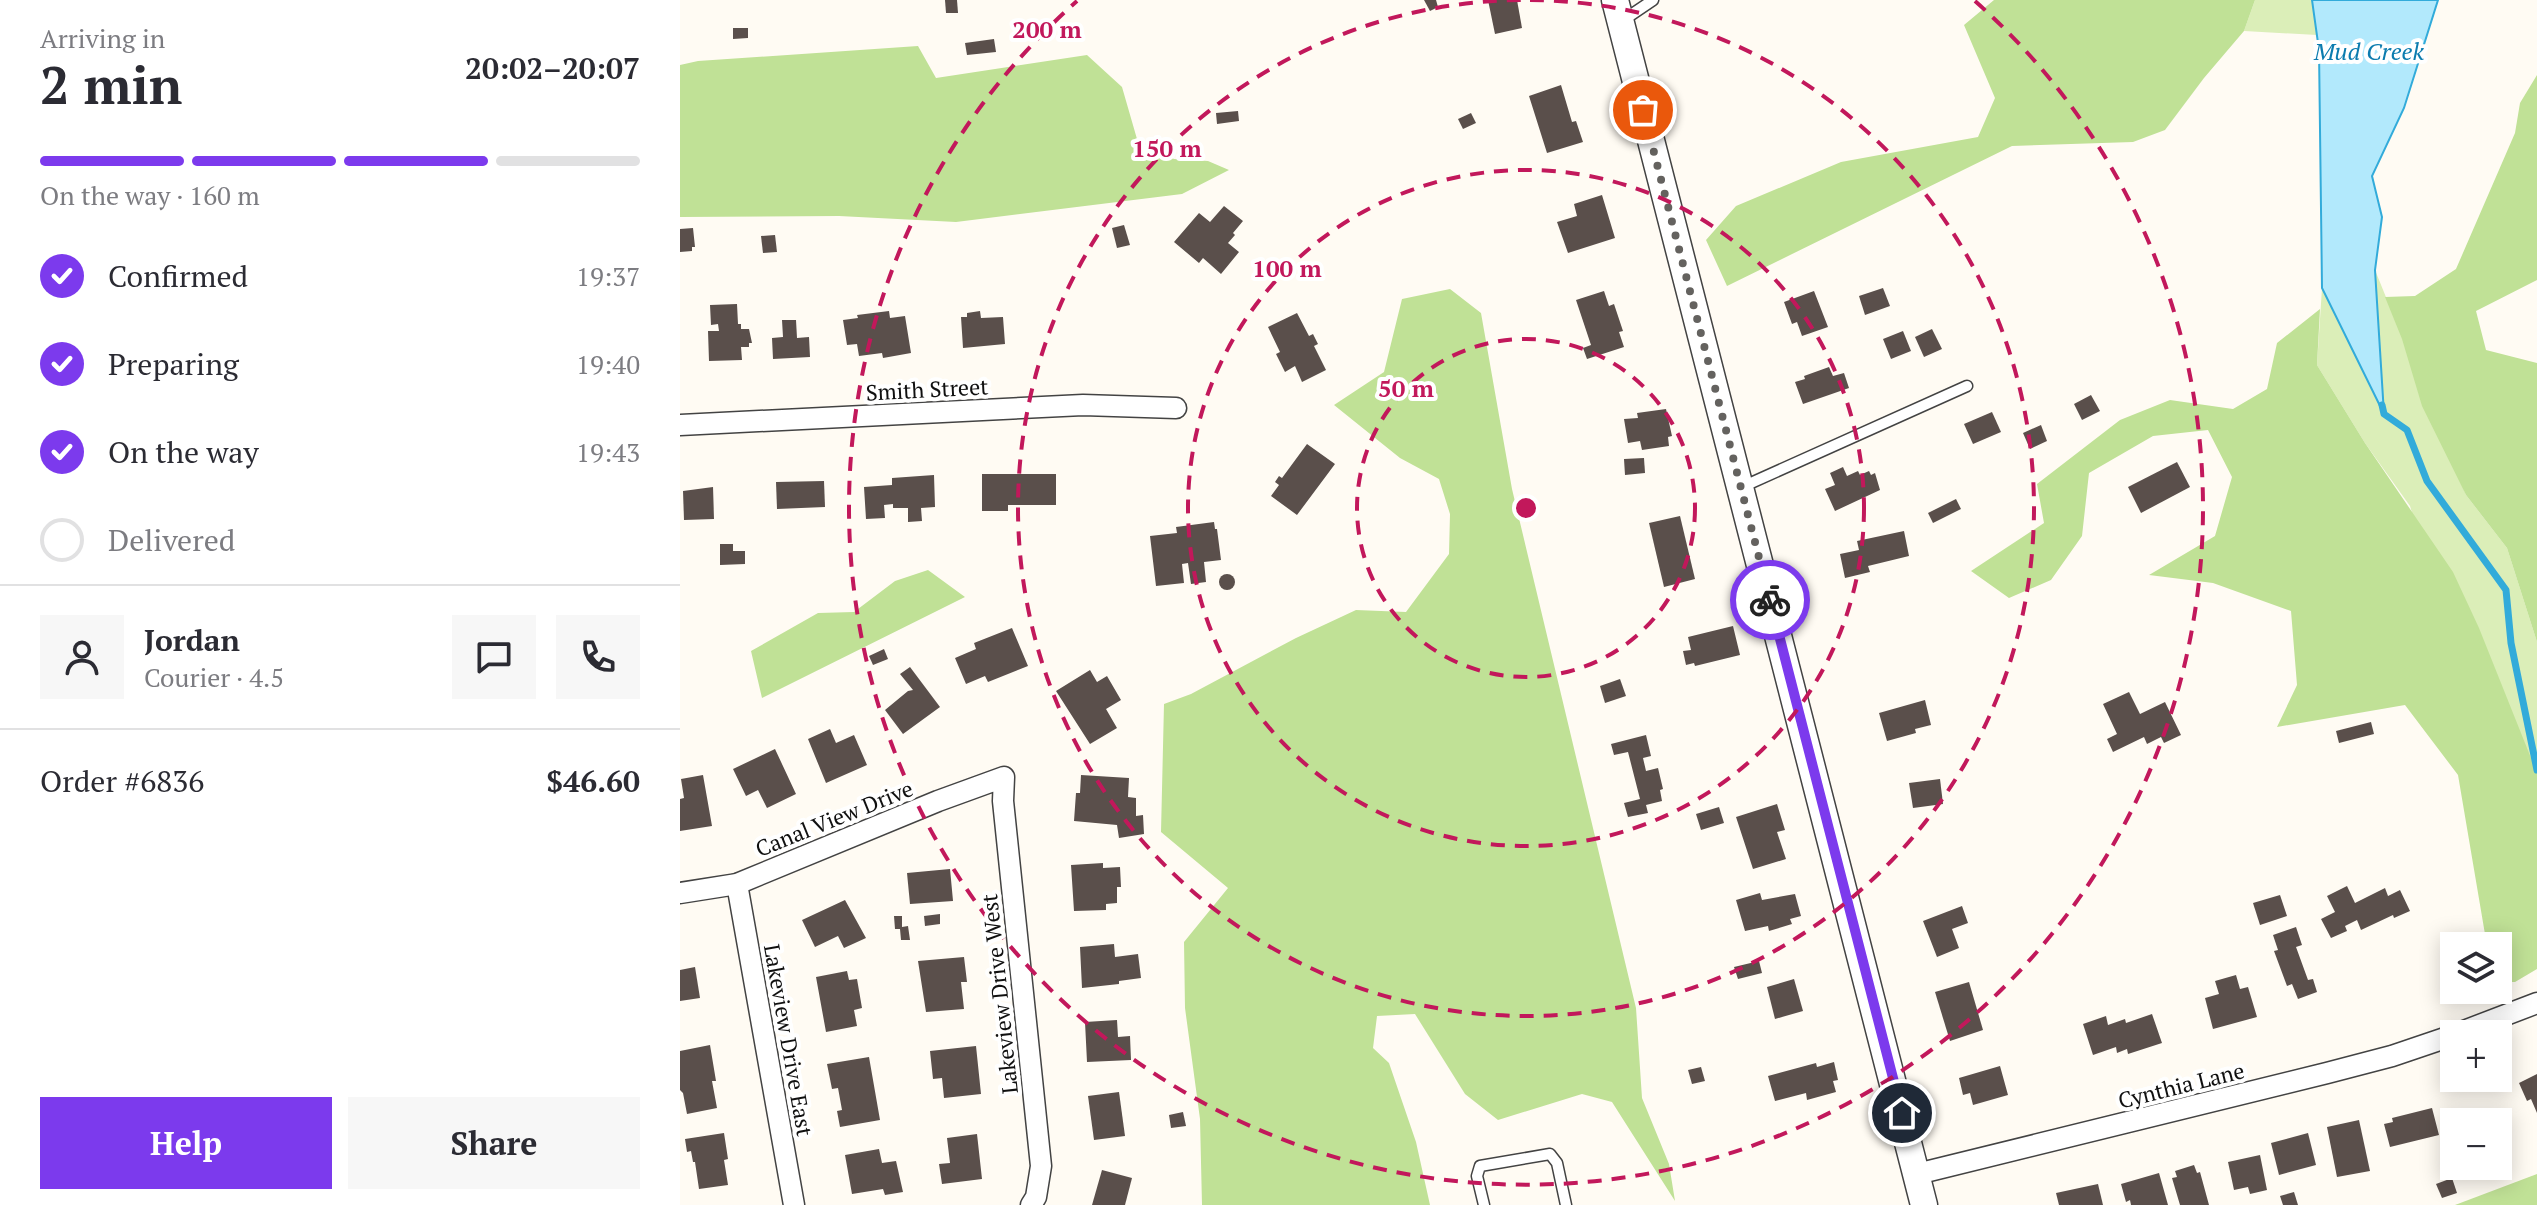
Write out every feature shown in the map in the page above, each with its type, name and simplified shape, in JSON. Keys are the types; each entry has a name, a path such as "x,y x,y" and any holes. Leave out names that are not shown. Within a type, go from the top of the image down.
{"street":[{"path":"1618,11 1924,1205"},
{"name":"Smith Street","path":"680,425 1083,405 1176,408"},
{"name":"Canal View Drive","path":"680,893 737,884 1004,777"},
{"name":"Lakeview Drive West","path":"1004,777 1003,801 1041,1166 1036,1197 1031,1205"},
{"name":"Lakeview Drive East","path":"737,884 794,1205"},
{"name":"Cynthia Lane","path":"2492,1020 2537,1003"},
{"name":"Cynthia Lane","path":"1917,1174 2327,1073 2440,1039"}],"lane":[{"path":"1618,11 1653,0"},
{"path":"1742,487 1967,386"},
{"path":"1484,1205 1477,1176 1480,1166 1550,1154 1557,1163 1566,1205"}],"green space":[{"path":"1994,0 2255,0 2244,31 2165,130 2133,142 2012,146 1727,286 1706,240 1736,206 1841,162 1978,137 1995,98 1964,25"},
{"path":"2255,0 2312,0 2317,35 2244,31"},
{"path":"918,46 936,78 1087,55 1122,87 1137,139 1174,159 1208,161 1229,170 1182,194 956,222 839,216 680,217 680,65 698,61"},
{"path":"2537,75 2537,280 2476,311 2486,350 2537,363 2537,642 2507,548 2466,495 2422,406 2402,339 2385,297 2415,296 2456,269 2515,133 2520,103"},
{"path":"2375,270 2466,495 2507,548 2537,642 2537,837 2503,932 2490,932 2512,844 2410,506 2365,443 2317,365 2322,288 2383,411"},
{"path":"1450,289 1481,313 1512,489 1636,1008 1642,1098 1669,1164 1675,1201 1612,1102 1582,1094 1498,1120 1465,1094 1415,1014 1377,1016 1373,1048 1389,1063 1416,1142 1430,1205 1202,1205 1200,1119 1185,1008 1184,942 1228,888 1161,832 1164,704 1191,694 1356,610 1406,612 1449,554 1450,514 1439,479 1400,458 1334,405 1384,372 1402,299"},
{"path":"2320,309 2317,365 2365,443 2453,572 2537,773 2537,969 2515,982 2512,982 2512,932 2485,932 2458,775 2405,705 2277,727 2297,685 2291,611 2213,583 2149,575 2215,536 2232,477 2208,430 2153,436 2089,473 2082,536 2051,580 2009,598 1971,571 2044,523 2037,484 2120,420 2170,400 2233,409 2267,389 2277,343"},
{"path":"928,570 965,597 762,698 751,651 818,613 854,612 895,581"},
{"path":"2537,1174 2537,1205 2455,1205"}],"water":[{"name":"Mud Creek","path":"2312,0 2438,0 2404,108 2372,176 2382,217 2375,270 2384,414 2322,288 2319,50"}],"building":[{"path":"945,0 957,0 958,13 946,13"},
{"path":"1424,0 1436,0 1438,7 1430,11"},
{"path":"1488,0 1517,0 1522,28 1495,34"},
{"path":"733,28 748,28 748,38 733,39"},
{"path":"994,39 996,52 967,55 965,43"},
{"path":"1561,85 1572,122 1576,121 1583,142 1547,153 1529,96"},
{"path":"1238,111 1239,121 1217,124 1216,113"},
{"path":"1471,113 1476,123 1463,129 1458,119"},
{"path":"1602,195 1615,238 1568,253 1557,222 1577,216 1574,204"},
{"path":"1224,206 1243,221 1228,243 1239,252 1221,274 1203,258 1199,263 1174,242 1199,213 1210,222"},
{"path":"1124,225 1130,245 1117,248 1112,228"},
{"path":"693,228 695,247 692,251 680,252 680,229"},
{"path":"775,235 777,252 763,253 761,236"},
{"path":"1883,288 1890,306 1865,315 1859,296"},
{"path":"1604,291 1609,306 1614,304 1623,331 1619,332 1624,347 1587,359 1583,348 1591,345 1576,300"},
{"path":"1814,291 1828,327 1802,336 1797,322 1792,324 1784,302"},
{"path":"737,304 738,324 741,324 741,329 749,329 752,343 749,347 741,347 742,360 709,361 708,331 719,331 718,324 711,325 710,305"},
{"path":"889,311 890,318 905,316 911,353 883,358 882,353 859,356 857,344 847,345 843,320"},
{"path":"980,311 981,318 1003,317 1005,344 963,348 961,317"},
{"path":"1297,313 1309,336 1313,334 1318,344 1314,346 1326,370 1302,382 1295,366 1285,372 1268,327"},
{"path":"782,320 796,320 797,338 809,337 810,357 773,359 772,338 783,337"},
{"path":"1932,329 1942,349 1924,357 1915,337"},
{"path":"1903,331 1911,351 1891,359 1883,339"},
{"path":"1829,367 1833,376 1844,373 1849,388 1803,404 1795,382"},
{"path":"2091,395 2100,411 2082,420 2074,404"},
{"path":"1666,409 1672,436 1668,437 1669,446 1642,450 1640,441 1628,443 1624,419 1638,418 1637,413"},
{"path":"1992,412 2001,432 1973,444 1964,424"},
{"path":"2041,425 2047,441 2030,449 2023,433"},
{"path":"1307,444 1335,464 1297,515 1271,496 1279,485 1275,482 1279,476 1282,478"},
{"path":"1644,458 1645,473 1625,475 1624,459"},
{"path":"2177,462 2190,487 2141,513 2128,487"},
{"path":"1843,467 1847,476 1858,471 1860,475 1869,471 1871,475 1875,473 1880,490 1835,511 1825,489 1835,485 1830,473"},
{"path":"982,474 1056,474 1056,505 1008,505 1008,511 982,511"},
{"path":"934,475 935,507 921,508 922,521 908,522 908,508 893,508 893,504 884,505 885,518 866,519 864,487 892,485 892,478"},
{"path":"824,481 825,507 777,509 776,482"},
{"path":"713,487 714,519 684,520 683,491"},
{"path":"1956,499 1961,509 1933,523 1928,513"},
{"path":"1680,516 1695,579 1664,587 1649,523"},
{"path":"1214,522 1221,560 1204,562 1206,582 1191,584 1188,563 1182,564 1184,583 1156,586 1150,536 1177,533 1176,527"},
{"path":"1904,531 1909,556 1868,566 1870,572 1845,578 1840,554 1859,550 1857,541"},
{"path":"720,544 733,544 733,551 745,551 745,564 720,565"},
{"path":"1227,574 1233,576 1233,588 1227,590 1221,588 1219,582 1221,576"},
{"path":"1733,626 1740,655 1695,666 1694,663 1686,665 1683,651 1691,650 1688,637"},
{"path":"1012,628 1028,666 988,682 985,676 966,684 955,658 976,649 974,643"},
{"path":"884,649 888,659 873,665 869,656"},
{"path":"910,667 940,707 903,734 885,710 913,690 900,674"},
{"path":"1090,670 1097,682 1107,676 1121,700 1106,709 1117,728 1090,744 1056,691"},
{"path":"1620,679 1626,696 1605,703 1600,686"},
{"path":"2129,692 2140,714 2165,702 2181,735 2164,743 2161,737 2147,744 2144,737 2113,752 2107,739 2117,734 2103,704"},
{"path":"1925,700 1931,725 1887,741 1879,713"},
{"path":"2371,722 2374,734 2339,743 2336,731"},
{"path":"830,729 836,743 854,735 867,765 826,783 808,739"},
{"path":"1646,735 1651,756 1643,758 1646,771 1658,768 1663,789 1660,790 1662,801 1646,805 1648,813 1628,817 1624,803 1640,799 1628,752 1614,755 1611,744"},
{"path":"775,749 796,794 767,808 758,790 746,796 733,769"},
{"path":"703,775 712,826 680,831 680,799 684,798 681,779"},
{"path":"1081,775 1129,778 1128,797 1136,798 1136,816 1143,815 1144,834 1119,838 1117,825 1074,821"},
{"path":"1940,779 1943,804 1913,808 1909,783"},
{"path":"1777,804 1785,830 1777,832 1786,859 1753,869 1736,817"},
{"path":"1719,807 1724,823 1701,830 1696,814"},
{"path":"1103,863 1103,868 1120,867 1121,887 1117,887 1117,903 1106,904 1106,910 1074,911 1071,865"},
{"path":"950,869 953,901 910,904 907,873"},
{"path":"2347,886 2355,903 2385,888 2388,896 2400,890 2410,911 2394,918 2393,915 2361,930 2357,920 2345,926 2347,931 2331,938 2321,919 2335,912 2327,896"},
{"path":"1760,893 1762,900 1795,894 1801,916 1790,919 1792,924 1769,931 1768,926 1745,931 1736,900"},
{"path":"2280,895 2287,916 2260,925 2253,903"},
{"path":"845,900 866,938 844,948 838,936 815,947 802,920"},
{"path":"1962,906 1968,923 1952,929 1959,948 1937,957 1923,921"},
{"path":"940,914 940,924 925,926 924,916"},
{"path":"894,916 902,916 902,927 908,926 910,940 901,940 900,929 895,929"},
{"path":"2296,927 2302,945 2296,947 2308,980 2313,979 2317,992 2298,999 2292,984 2287,986 2274,951 2278,950 2273,935"},
{"path":"1114,944 1115,957 1138,954 1141,978 1082,988 1080,947"},
{"path":"964,957 967,982 961,982 964,1009 926,1012 918,961"},
{"path":"1759,961 1762,973 1738,979 1734,967"},
{"path":"695,967 700,998 680,1001 680,970"},
{"path":"847,971 849,980 857,979 862,1008 854,1010 857,1026 826,1032 816,977"},
{"path":"2236,975 2240,989 2248,987 2257,1017 2213,1029 2205,998 2219,994 2215,981"},
{"path":"1794,979 1803,1011 1775,1019 1767,987"},
{"path":"1969,982 1983,1030 1950,1041 1935,992"},
{"path":"2152,1014 2162,1043 2128,1054 2127,1049 2117,1053 2116,1047 2093,1055 2083,1024 2106,1016 2108,1025 2125,1019 2126,1023"},
{"path":"1117,1020 1118,1037 1130,1036 1131,1060 1087,1062 1085,1022"},
{"path":"710,1045 717,1108 687,1114 680,1090 680,1051"},
{"path":"976,1046 981,1094 944,1098 942,1078 933,1079 930,1051"},
{"path":"869,1057 880,1120 840,1127 837,1111 842,1110 838,1088 832,1089 827,1064"},
{"path":"1834,1062 1838,1080 1833,1081 1836,1092 1807,1100 1806,1093 1775,1101 1768,1076 1816,1063 1817,1067"},
{"path":"2000,1066 2008,1095 1973,1105 1970,1093 1963,1095 1959,1078"},
{"path":"1701,1067 1705,1081 1692,1084 1688,1070"},
{"path":"2537,1074 2537,1113 2531,1099 2527,1101 2519,1083"},
{"path":"1119,1092 1125,1136 1094,1140 1088,1096"},
{"path":"2432,1108 2439,1135 2390,1147 2384,1124 2393,1122 2392,1118"},
{"path":"1183,1112 1186,1126 1171,1128 1169,1115"},
{"path":"2359,1120 2370,1171 2337,1177 2327,1127"},
{"path":"724,1133 728,1185 699,1189 695,1162 691,1151 687,1152 685,1139"},
{"path":"2308,1133 2316,1165 2279,1175 2271,1143"},
{"path":"977,1134 982,1179 942,1184 939,1164 950,1163 947,1138"},
{"path":"879,1149 882,1163 896,1161 903,1192 885,1195 883,1189 852,1194 845,1155"},
{"path":"2260,1155 2267,1190 2250,1194 2248,1187 2234,1190 2228,1162"},
{"path":"2194,1165 2197,1173 2200,1172 2209,1205 2180,1205 2172,1178 2177,1177 2175,1171"},
{"path":"1102,1170 1132,1178 1125,1205 1092,1205"},
{"path":"2159,1173 2168,1205 2131,1205 2130,1200 2126,1202 2121,1184"},
{"path":"2453,1180 2457,1193 2442,1198 2436,1184"},
{"path":"2098,1184 2103,1205 2059,1205 2056,1193"},
{"path":"2294,1192 2298,1205 2283,1205 2280,1196"}],"waterway":[{"name":"Mud Creek","path":"2382,405 2384,414 2407,430 2427,481 2506,590 2511,643 2537,770"}],"way so far":[{"path":"1643,110 1770,600"}],"route":[{"path":"1770,600 1902,1113"}]}
